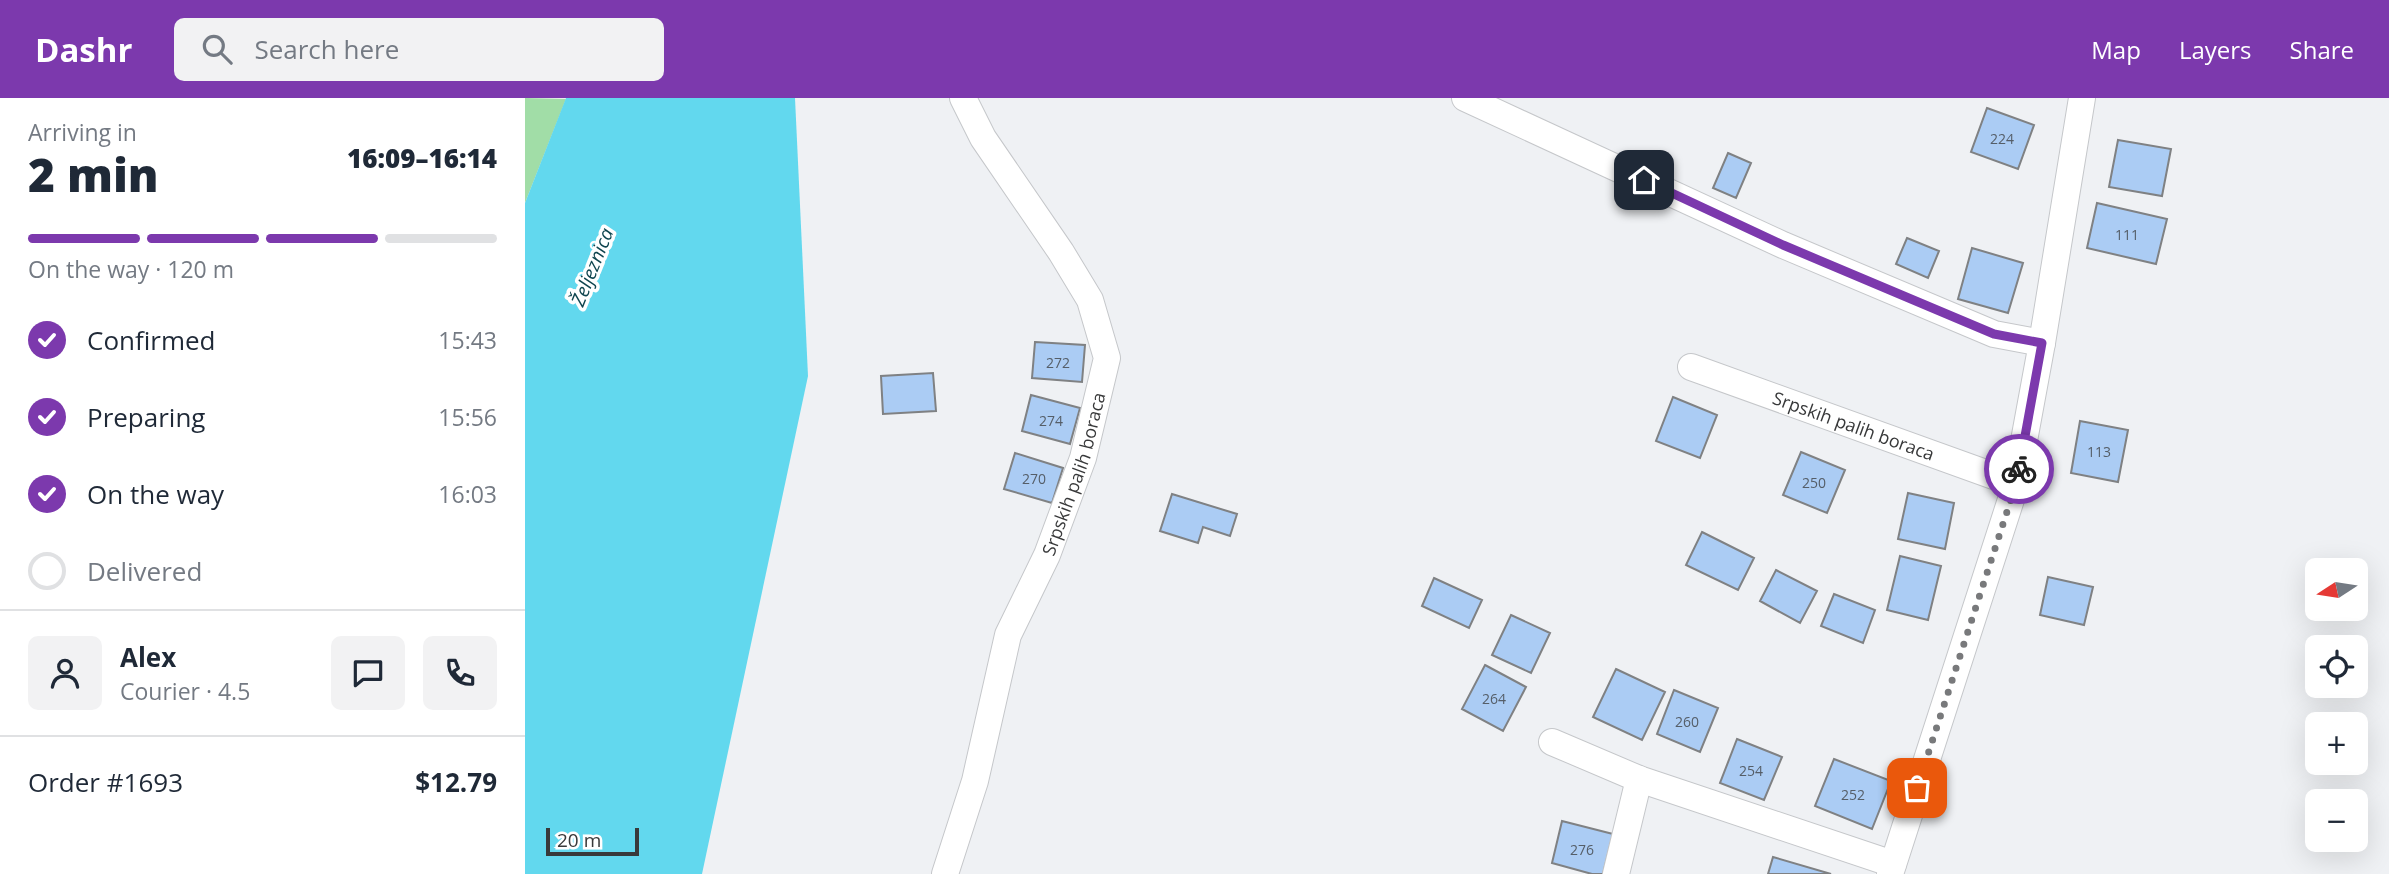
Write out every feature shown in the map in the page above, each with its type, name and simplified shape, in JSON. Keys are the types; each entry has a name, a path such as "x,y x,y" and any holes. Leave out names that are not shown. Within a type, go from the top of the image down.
{"street":[{"name":"Srpskih palih boraca","path":"945,874 975,781 1008,635 1047,555 1083,458 1107,358 1090,300 1061,252 983,138 963,98"},
{"path":"1465,98 1783,245 1994,334 2042,343"},
{"path":"1552,742 1639,779 1891,869 2016,484 2042,343 2076,100"},
{"name":"Srpskih palih boraca","path":"1691,367 2016,484"},
{"path":"1616,874 1639,779"}],"green space":[{"path":"525,98 566,99 525,203"}],"water":[{"name":"Željeznica","path":"566,98 795,98 808,376 702,874 525,874 525,203"}],"building":[{"path":"1987,108 2034,125 2018,169 1971,152"},
{"path":"2118,140 2171,149 2162,196 2109,187"},
{"path":"1728,153 1751,163 1736,198 1713,188"},
{"path":"2097,203 2167,219 2156,264 2087,248"},
{"path":"1907,238 1939,251 1928,278 1896,264"},
{"path":"1972,248 2023,263 2008,313 1958,299"},
{"path":"1035,342 1085,345 1082,382 1032,378"},
{"path":"933,373 936,411 883,414 881,376"},
{"path":"1031,395 1080,408 1070,444 1022,431"},
{"path":"1673,397 1717,415 1700,458 1656,441"},
{"path":"2080,421 2128,430 2118,482 2071,473"},
{"path":"1801,452 1845,470 1827,513 1783,495"},
{"path":"1015,453 1063,468 1052,503 1004,489"},
{"path":"1908,493 1954,503 1945,549 1898,539"},
{"path":"1172,494 1237,514 1230,536 1203,527 1198,543 1160,531"},
{"path":"1702,532 1754,558 1738,590 1686,565"},
{"path":"1900,556 1941,566 1928,620 1887,610"},
{"path":"1776,570 1817,591 1800,623 1760,601"},
{"path":"2048,577 2093,587 2084,625 2040,615"},
{"path":"1434,578 1482,600 1469,628 1422,606"},
{"path":"1834,594 1875,610 1863,643 1821,626"},
{"path":"1511,615 1550,633 1531,673 1492,655"},
{"path":"1485,665 1526,687 1503,731 1462,709"},
{"path":"1616,669 1665,692 1642,740 1593,717"},
{"path":"1674,690 1718,708 1700,752 1657,734"},
{"path":"1737,739 1782,757 1764,800 1720,783"},
{"path":"1834,759 1891,781 1872,829 1815,806"},
{"path":"1562,821 1613,834 1603,874 1592,874 1552,863"},
{"path":"1773,857 1831,874 1768,874"}],"way so far":[{"path":"1917,788 2019,469"}],"route":[{"path":"1644,180 1783,245 1994,334 2042,343 2019,469"}]}
